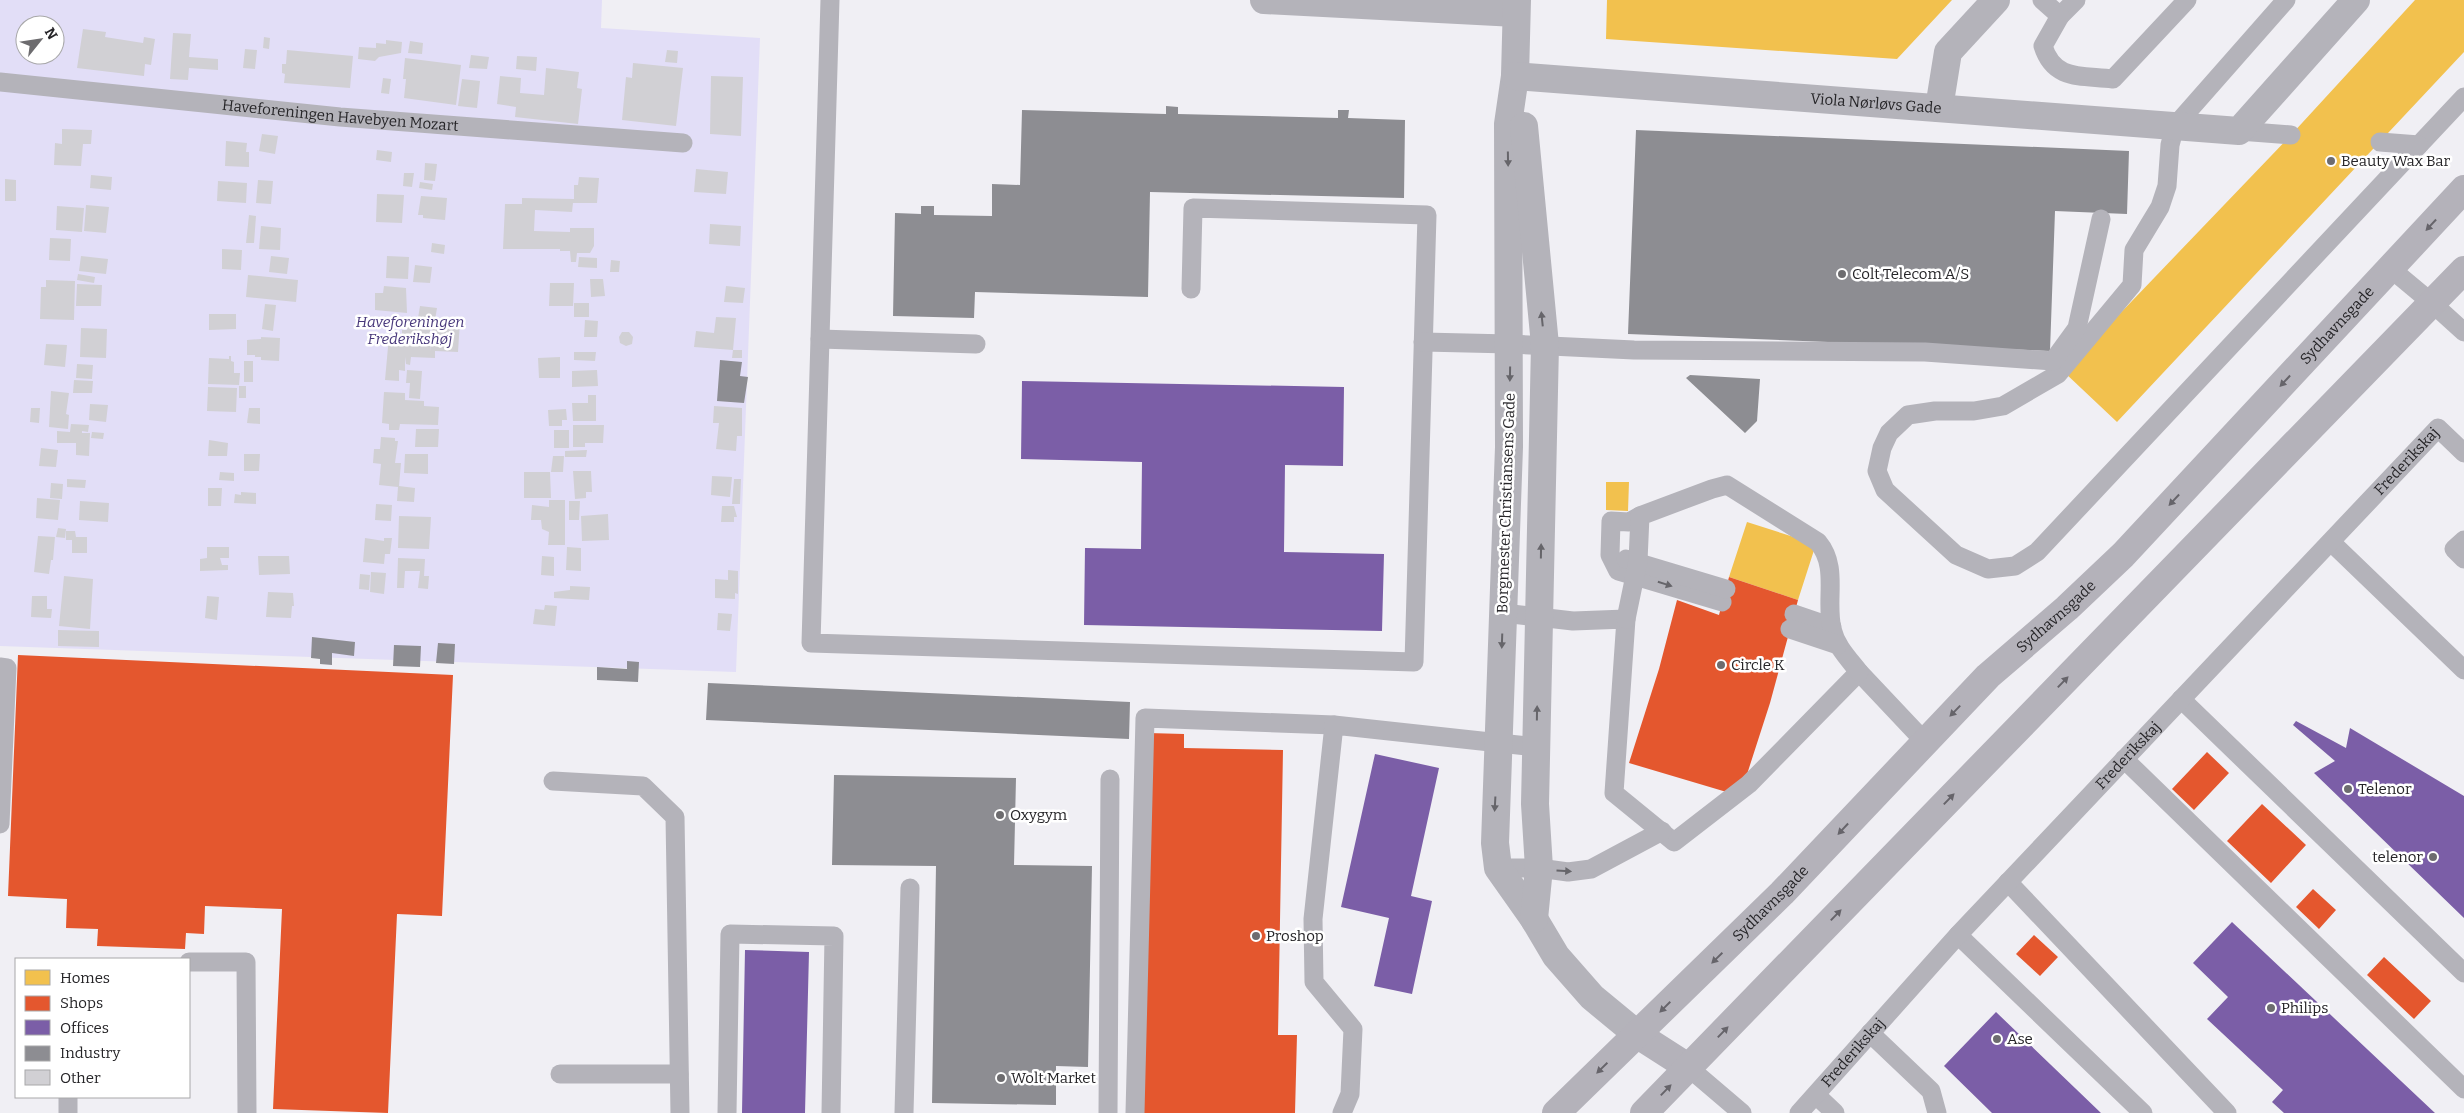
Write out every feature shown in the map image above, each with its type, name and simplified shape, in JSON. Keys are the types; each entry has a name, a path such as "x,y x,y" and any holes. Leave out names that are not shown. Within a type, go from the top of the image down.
{"street":[{"path":"1264,0 1516,6"},
{"path":"1939,108 1948,52 1996,0"},
{"path":"2239,131 2356,0"},
{"name":"Borgmester Christiansens Gade","path":"1498,868 1494,822 1503,612 1510,344 1508,124 1515,76 1516,6"},
{"name":"Borgmester Christiansens Gade","path":"1515,76 1524,126 1545,345 1535,804 1539,868 1534,919"},
{"name":"Viola Nørløvs Gade","path":"1515,76 2239,131"},
{"name":"Sydhavnsgade","path":"1556,1113 1775,900 1988,676 2123,555 2464,190"},
{"path":"1644,1113 2464,270"},
{"path":"1498,868 1534,919 1544,939 1570,973 1592,997 1638,1035 1688,1066"}],"lane":[{"path":"830,0 811,643 1414,662 1427,215 1193,208 1191,290"},
{"path":"2042,0 2060,16"},
{"path":"2076,0 2060,16 2043,46 2047,60 2058,72 2113,79 2186,0"},
{"path":"2286,0 2175,126 2170,145 2167,186 2160,208 2134,250 2132,285 2058,374 2003,406 1974,412 1935,410 1908,415 1888,432 1877,471 1884,490 1956,555 1968,562 1988,570 2004,568 2015,566 2037,552 2464,97"},
{"name":"Haveforeningen Havebyen Mozart","path":"0,82 340,117 683,143"},
{"path":"2239,131 2291,135"},
{"path":"2380,142 2419,145"},
{"path":"1423,342 1545,345 1634,350 1957,353 2053,361 2078,328 2101,219"},
{"path":"2390,268 2432,302 2464,332"},
{"path":"820,339 976,344"},
{"name":"Frederikskaj","path":"1799,1113 1958,935 2438,428 2464,453"},
{"path":"1724,596 1637,568 1618,571 1610,555 1611,521 1629,522 1640,516 1727,485 1818,542 1825,550 1830,561 1832,626 1838,646 1859,672 1926,742"},
{"path":"1640,516 1637,568 1626,619 1614,793 1674,842 1749,784 1859,672"},
{"path":"2464,540 2454,550 2464,559"},
{"path":"2331,542 2464,670"},
{"path":"1503,612 1573,621 1626,619"},
{"path":"1832,626 1792,622 1838,646"},
{"path":"0,667 8,668 0,824"},
{"path":"2181,699 2464,973"},
{"path":"1135,1113 1145,718 1334,725 1536,747"},
{"path":"1334,725 1314,919 1314,982 1353,1029 1350,1094 1342,1113"},
{"path":"2124,759 2464,1089"},
{"path":"1108,1113 1110,779"},
{"path":"553,782 643,786 675,817 680,1113"},
{"path":"1498,868 1539,868 1568,872 1591,869 1662,831"},
{"path":"2008,882 2228,1113"},
{"path":"904,1113 910,888"},
{"path":"728,1113 730,934 834,936 831,1113"},
{"path":"1958,935 2143,1113"},
{"path":"190,962 246,962 247,1113"},
{"path":"1870,1033 1931,1091 1937,1113"},
{"path":"1688,1066 1742,1113"},
{"path":"560,1074 679,1074"},
{"path":"1816,1095 1835,1113"},
{"path":"68,1098 68,1113"}],"green space":[{"name":"Haveforeningen Frederikshøj","path":"0,0 602,0 601,28 760,38 736,672 0,646"}],"building: Homes":[{"path":"1607,0 1952,0 1897,59 1606,39"},
{"path":"2415,0 2464,0 2464,52 2117,422 2064,372 2291,135"},
{"path":"1606,482 1629,482 1628,511 1606,510"},
{"path":"1747,522 1816,544 1798,600 1729,577"}],"building: Shops":[{"path":"1729,577 1798,600 1770,703 1740,796 1629,763 1659,669 1677,600 1719,615"},
{"path":"18,655 453,675 442,916 397,914 388,1113 273,1109 282,909 205,906 204,934 186,933 185,949 97,946 98,929 66,928 67,899 8,896"},
{"path":"1148,733 1184,734 1184,748 1283,750 1278,1035 1297,1035 1295,1113 1141,1113"},
{"path":"2207,752 2229,773 2194,810 2172,789"},
{"path":"2262,804 2306,845 2271,883 2227,841"},
{"path":"2313,889 2336,910 2319,929 2296,907"},
{"path":"2034,935 2058,957 2040,976 2016,954"},
{"path":"2384,957 2431,1001 2414,1019 2367,975"}],"building: Offices":[{"path":"1022,381 1344,387 1343,466 1285,465 1284,552 1384,554 1382,631 1084,625 1085,548 1141,549 1142,462 1021,459"},
{"name":"telenor","path":"2296,721 2346,748 2350,728 2464,796 2464,918 2314,773 2335,761 2293,725"},
{"path":"1375,754 1439,768 1411,896 1432,901 1412,994 1374,986 1389,918 1341,907"},
{"name":"Philips","path":"2232,922 2435,1113 2284,1113 2272,1102 2283,1090 2207,1019 2228,997 2193,963"},
{"path":"745,950 809,952 805,1113 742,1113"},
{"name":"Ase","path":"1996,1012 2101,1113 1992,1113 1944,1066"}],"building: Industry":[{"path":"1166,106 1178,107 1178,114 1338,118 1338,110 1349,110 1348,118 1405,120 1404,198 1150,192 1148,297 975,292 974,318 893,316 895,213 921,214 921,206 934,206 934,215 992,216 992,184 1020,185 1022,110 1166,114"},
{"name":"Colt Telecom A/S","path":"1636,130 2129,151 2127,214 2055,211 2050,351 1628,334"},
{"path":"720,360 742,362 740,376 748,377 744,403 717,401"},
{"path":"1690,375 1760,379 1757,421 1745,433 1686,378"},
{"path":"312,637 355,642 354,656 332,653 332,665 320,664 320,659 311,658"},
{"path":"438,643 455,644 454,664 436,663"},
{"path":"394,645 421,646 420,667 393,666"},
{"path":"627,661 639,662 638,682 597,680 597,667 627,669"},
{"path":"708,683 1130,702 1129,739 706,720"},
{"path":"834,775 1016,778 1014,865 1092,866 1088,1067 1056,1066 1056,1105 932,1103 936,866 832,865"}],"building: Other":[{"path":"83,29 106,32 105,37 143,43 144,37 155,39 151,65 145,64 144,76 77,68"},
{"path":"173,33 191,34 189,57 218,59 218,70 189,68 188,80 170,79"},
{"path":"264,37 270,38 269,49 263,48"},
{"path":"386,40 402,42 401,53 379,57 375,61 358,59 359,47 376,48 376,43 386,44"},
{"path":"410,41 423,43 422,54 408,53"},
{"path":"245,49 257,50 255,69 243,68"},
{"path":"287,50 353,56 350,88 284,83 285,74 282,73 282,64 286,64"},
{"path":"667,50 678,51 677,63 665,62"},
{"path":"471,55 489,57 487,69 469,68"},
{"path":"517,56 537,57 536,71 516,69"},
{"path":"405,58 461,65 456,105 404,98 406,79 403,79"},
{"path":"633,63 683,68 676,126 622,120 626,77 632,78"},
{"path":"546,68 579,72 577,88 582,89 578,124 515,117 516,107 497,104 500,76 521,78 520,93 544,95"},
{"path":"711,76 743,77 741,136 710,134"},
{"path":"383,78 391,79 389,94 381,93"},
{"path":"462,79 480,81 477,108 458,106"},
{"path":"62,129 92,130 91,144 83,144 81,166 54,165 55,143 62,144"},
{"path":"262,134 278,136 275,154 259,151"},
{"path":"226,141 247,143 246,152 249,152 249,167 225,166"},
{"path":"377,150 392,152 391,162 376,160"},
{"path":"425,163 437,164 435,181 424,180"},
{"path":"696,169 728,172 726,194 694,192"},
{"path":"404,173 414,173 412,187 403,186"},
{"path":"91,175 112,177 111,190 90,188"},
{"path":"579,177 599,178 597,203 573,203 572,212 535,210 534,231 570,232 570,228 594,228 594,246 590,253 577,253 576,262 571,262 570,251 560,251 560,249 503,249 505,204 522,204 522,198 574,199 574,185 578,185"},
{"path":"5,179 16,180 16,201 5,201"},
{"path":"258,180 273,181 271,204 256,203"},
{"path":"218,181 247,183 246,203 217,201"},
{"path":"420,182 433,184 432,190 419,188"},
{"path":"377,194 404,195 402,223 376,222"},
{"path":"421,196 447,198 445,220 423,218 423,215 418,215"},
{"path":"86,205 109,207 106,233 84,231"},
{"path":"57,206 84,208 82,232 56,230"},
{"path":"249,215 256,216 254,243 246,243"},
{"path":"710,224 741,226 740,246 709,244"},
{"path":"261,226 281,228 280,250 259,249"},
{"path":"50,238 71,239 70,261 49,260"},
{"path":"432,243 445,245 444,254 431,252"},
{"path":"222,249 242,250 241,270 222,269"},
{"path":"81,256 108,259 106,274 79,271"},
{"path":"271,256 289,258 287,274 269,272"},
{"path":"387,256 409,257 408,279 386,278"},
{"path":"579,257 597,258 597,268 578,267"},
{"path":"611,260 620,261 619,272 610,272"},
{"path":"415,265 432,267 430,283 413,282"},
{"path":"78,274 95,277 94,283 77,280"},
{"path":"248,275 298,280 296,302 246,297"},
{"path":"590,279 603,279 605,296 591,297"},
{"path":"46,280 75,281 74,320 40,319 41,287 46,287"},
{"path":"550,283 574,283 573,306 549,306"},
{"path":"77,284 102,285 101,306 76,306"},
{"path":"384,286 406,288 407,313 375,310 375,293 383,293"},
{"path":"726,286 745,288 743,303 724,302"},
{"path":"574,303 589,303 589,317 574,317"},
{"path":"265,304 276,305 273,331 262,329"},
{"path":"420,306 437,308 435,320 418,318"},
{"path":"209,314 236,314 236,329 209,330"},
{"path":"716,317 736,318 733,350 694,347 696,331 714,333"},
{"path":"445,320 460,321 458,352 435,351 435,358 411,357 410,365 406,364 405,357 405,371 399,370 399,381 385,380 389,336 402,336 402,330 407,330 407,324 430,325 430,351 432,328 445,329"},
{"path":"585,320 598,321 597,337 584,337"},
{"path":"81,328 107,329 106,358 80,357"},
{"path":"622,332 629,332 633,337 632,344 626,346 620,343 619,337"},
{"path":"261,337 280,338 279,361 261,360 261,357 247,355 247,340 261,339"},
{"path":"46,344 67,345 65,367 44,365"},
{"path":"733,350 742,350 742,358 732,358"},
{"path":"574,352 596,352 595,361 574,360"},
{"path":"229,356 231,356 231,361 234,362 234,373 240,373 239,385 208,384 209,358 229,359"},
{"path":"560,357 560,378 539,378 538,358"},
{"path":"244,361 253,361 253,382 244,382"},
{"path":"77,364 93,365 92,379 76,378"},
{"path":"407,370 422,371 420,399 409,398 410,383 406,383"},
{"path":"597,370 598,386 572,387 572,371"},
{"path":"74,380 93,381 92,393 73,393"},
{"path":"239,386 246,386 246,398 239,398"},
{"path":"208,387 237,388 236,412 207,411"},
{"path":"51,391 69,393 66,414 69,415 68,429 49,427"},
{"path":"384,392 405,393 405,400 424,401 424,406 439,407 438,425 400,424 399,430 389,430 389,424 382,423"},
{"path":"588,395 596,395 596,421 573,421 572,403 588,403"},
{"path":"90,404 108,405 106,422 89,420"},
{"path":"714,406 742,408 742,436 737,436 736,451 716,449 719,423 713,423"},
{"path":"31,408 40,408 39,423 30,422"},
{"path":"249,408 260,408 260,424 247,423"},
{"path":"566,409 567,420 562,420 562,426 549,426 548,410"},
{"path":"71,424 89,425 88,432 82,431 82,433 90,433 89,456 76,455 76,443 57,443 57,431 70,432"},
{"path":"573,425 604,425 603,443 585,443 585,447 573,447"},
{"path":"416,429 439,429 438,447 415,447"},
{"path":"554,430 569,430 569,448 554,448"},
{"path":"92,432 104,433 103,439 91,438"},
{"path":"381,437 395,438 395,441 398,441 395,463 401,463 399,486 415,488 414,502 397,501 398,487 379,485 381,464 373,463 374,449 380,449"},
{"path":"209,440 228,443 227,456 208,456"},
{"path":"41,448 58,450 56,467 39,466"},
{"path":"587,450 586,457 565,457 565,451"},
{"path":"244,454 260,454 259,471 244,471"},
{"path":"405,454 428,454 428,474 404,473"},
{"path":"553,456 564,456 563,472 551,472"},
{"path":"573,471 591,471 592,492 586,492 586,498 575,499"},
{"path":"220,472 234,473 234,481 219,480"},
{"path":"524,472 550,472 551,498 524,498"},
{"path":"712,476 732,477 730,497 711,495"},
{"path":"67,479 86,480 85,488 67,487"},
{"path":"734,479 741,479 740,504 732,504"},
{"path":"51,483 63,484 62,499 50,498"},
{"path":"208,488 222,488 221,506 208,506"},
{"path":"241,492 256,493 256,504 234,503 235,494 241,495"},
{"path":"37,498 60,500 58,520 36,518"},
{"path":"549,500 565,500 565,545 548,545 549,532 542,529 541,520 531,520 532,505 549,507"},
{"path":"80,501 109,503 108,522 79,520"},
{"path":"569,501 580,501 579,520 569,520"},
{"path":"376,504 392,505 391,521 375,520"},
{"path":"722,506 734,506 737,517 734,517 734,522 721,522"},
{"path":"608,514 609,540 582,541 581,516"},
{"path":"399,516 431,517 429,549 398,548"},
{"path":"58,528 66,529 65,538 56,537"},
{"path":"66,531 75,531 76,537 87,537 87,553 72,553 72,540 66,540"},
{"path":"38,536 55,537 53,560 51,560 49,574 34,572"},
{"path":"365,538 384,541 384,538 392,538 390,554 385,554 384,564 363,562"},
{"path":"207,547 229,547 229,558 220,558 222,565 228,565 228,570 200,571 200,559 207,558"},
{"path":"567,547 581,548 581,571 566,570"},
{"path":"258,556 289,556 290,574 259,575"},
{"path":"542,556 554,557 554,576 541,575"},
{"path":"398,558 425,559 424,576 429,576 428,589 418,588 420,571 405,571 404,588 397,588"},
{"path":"728,570 738,571 738,594 735,593 735,599 715,598 715,579 728,580"},
{"path":"371,572 386,573 384,594 370,592"},
{"path":"360,574 370,575 369,590 359,589"},
{"path":"64,576 93,579 90,629 59,626"},
{"path":"570,586 590,587 589,600 554,598 554,592 570,590"},
{"path":"268,592 293,593 294,606 292,606 291,618 266,617"},
{"path":"32,596 47,596 47,609 52,609 51,618 31,617"},
{"path":"207,596 219,597 217,620 205,618"},
{"path":"545,605 557,606 555,626 533,624 535,609 544,610"},
{"path":"718,613 732,614 730,631 717,630"},
{"path":"58,630 99,631 99,647 58,646"}],"place":[{"name":"Beauty Wax Bar","path":"2331,161"},
{"name":"Colt Telecom A/S","path":"1842,274"},
{"name":"Circle K","path":"1721,665"},
{"name":"Telenor","path":"2348,789"},
{"name":"Oxygym","path":"1000,815"},
{"name":"telenor","path":"2433,857"},
{"name":"Proshop","path":"1256,936"},
{"name":"Philips","path":"2271,1008"},
{"name":"Ase","path":"1997,1039"},
{"name":"Wolt Market","path":"1001,1078"}]}
